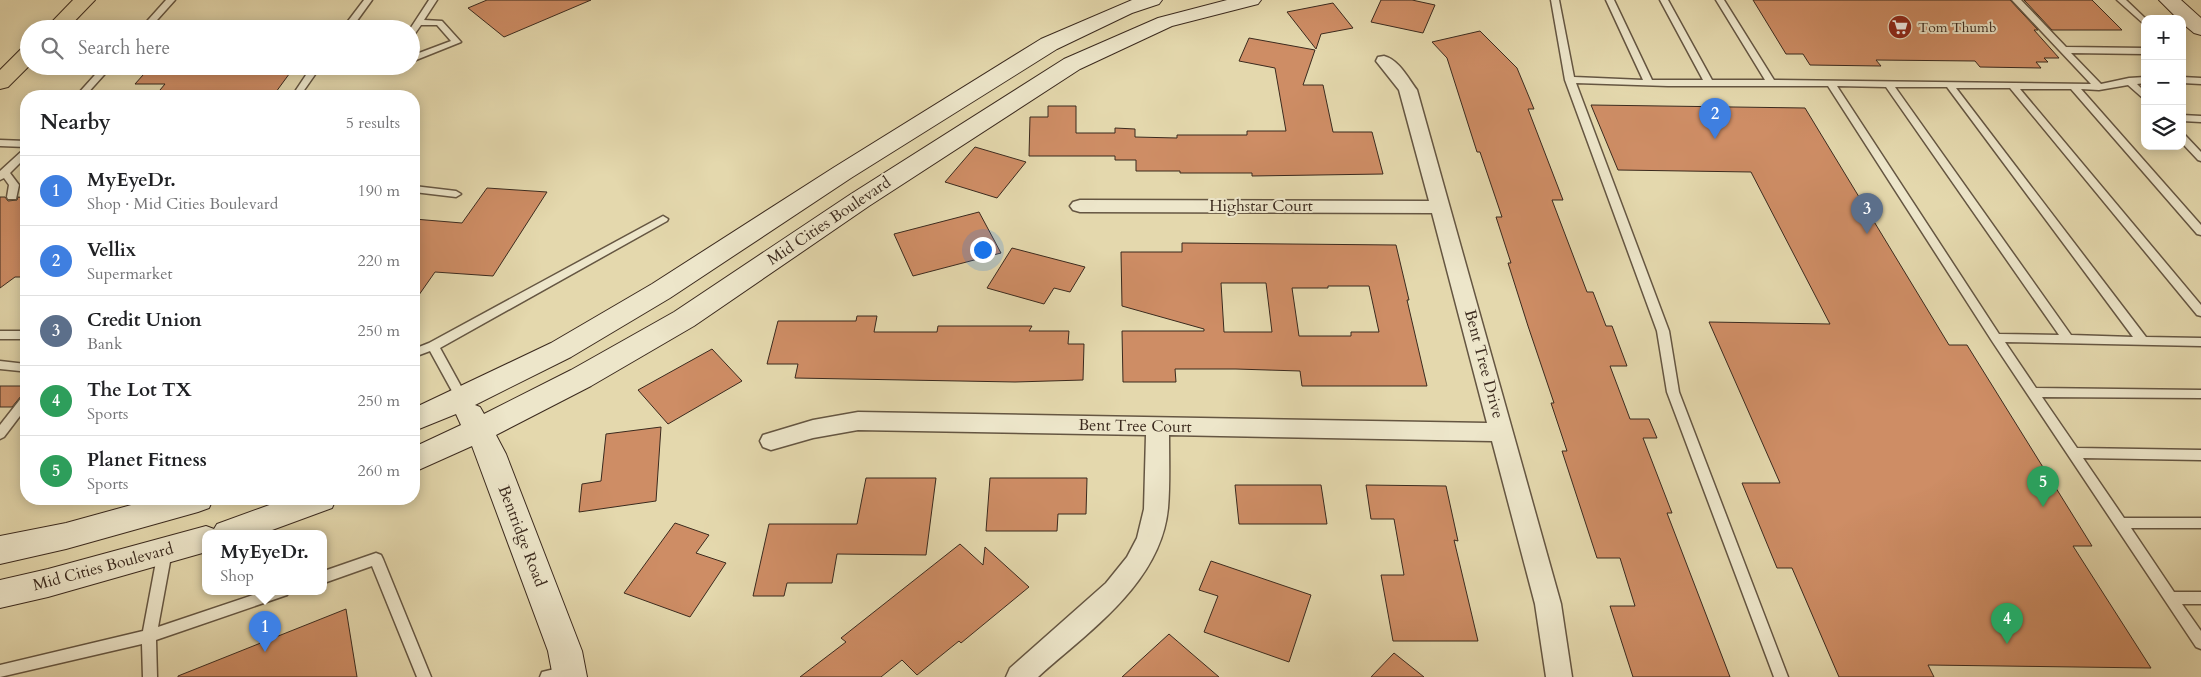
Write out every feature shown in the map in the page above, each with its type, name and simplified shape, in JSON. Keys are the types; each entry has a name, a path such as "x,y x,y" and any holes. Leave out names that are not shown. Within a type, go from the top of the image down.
{"main road":[{"path":"64,20 85,0"},
{"name":"Mid Cities Boulevard","path":"420,457 477,431 581,378 684,319 860,200 1072,64 1165,22 1251,0"},
{"path":"2169,0 2201,29"},
{"path":"1056,74 1067,54 1130,25 1144,10 1143,1"},
{"name":"Mid Cities Boulevard","path":"420,417 462,399 561,350 661,291 842,173 1049,44 1143,1"},
{"path":"1,80 20,62"},
{"name":"Bentridge Road","path":"462,399 477,431 491,454 565,651 562,675"},
{"path":"4,550 66,536 177,505"},
{"path":"236,530 305,505"},
{"name":"Mid Cities Boulevard","path":"0,594 48,583 202,540"}],"street":[{"name":"Bent Tree Drive","path":"1384,61 1398,75 1408,90 1441,206 1548,604 1559,677"},
{"name":"Highstar Court","path":"1080,206 1441,206"},
{"name":"Bent Tree Court","path":"771,441 812,429 858,421 1502,432"},
{"path":"1019,677 1114,591 1136,565 1149,538 1156,509 1158,426"}],"lane":[{"path":"152,20 171,0"},
{"path":"353,20 368,0"},
{"path":"420,20 433,0"},
{"path":"1555,0 1570,80 1663,331 1673,392 1781,677"},
{"path":"1610,0 1650,82"},
{"path":"1664,0 1709,83"},
{"path":"1720,0 1771,83"},
{"path":"2016,0 2099,87"},
{"path":"2121,0 2141,18"},
{"path":"420,22 439,23 458,42 420,56"},
{"path":"2064,50 2141,51"},
{"path":"86,90 100,75"},
{"path":"300,90 311,75"},
{"path":"1570,80 2099,87 2141,80"},
{"path":"2186,80 2201,81"},
{"path":"2129,81 2141,93"},
{"path":"1831,82 1996,338 2201,643"},
{"path":"1889,84 2068,340"},
{"path":"1949,84 2143,341"},
{"path":"2012,85 2201,312"},
{"path":"2073,86 2201,232"},
{"path":"2186,118 2201,119"},
{"path":"2186,141 2201,158"},
{"path":"0,143 20,144"},
{"path":"12,197 14,185 2,175 20,158"},
{"path":"420,190 456,194"},
{"path":"420,351 433,346 663,219"},
{"path":"0,335 20,335"},
{"path":"1996,338 2201,342"},
{"path":"433,346 462,399"},
{"path":"0,365 20,367"},
{"path":"2032,392 2201,394"},
{"path":"0,434 20,408"},
{"path":"2073,453 2201,455"},
{"path":"2120,523 2201,523"},
{"path":"150,677 149,636 165,551"},
{"path":"327,576 376,559 424,677"},
{"path":"0,671 149,636 270,595"},
{"path":"2171,598 2201,598"}],"building":[{"path":"487,0 591,0 504,37 468,8"},
{"path":"1381,0 1412,0 1435,5 1423,33 1371,22"},
{"name":"Tom Thumb","path":"1753,0 2010,0 2038,30 2034,30 2059,58 2044,58 2048,62 2036,62 2041,68 1980,67 1975,61 1876,60 1881,66 1810,65 1803,54 1786,54"},
{"path":"2024,0 2092,0 2122,30 2052,30"},
{"path":"1333,3 1353,28 1321,34 1316,49 1287,12"},
{"path":"1480,31 1517,68 1534,109 1528,109 1563,200 1552,200 1587,292 1593,292 1606,326 1612,326 1627,366 1610,366 1630,419 1649,419 1657,438 1643,438 1672,513 1667,513 1730,677 1633,677 1610,606 1635,606 1620,558 1597,558 1562,451 1567,451 1551,403 1554,403 1508,263 1511,263 1496,217 1502,217 1480,152 1477,152 1447,58 1432,42"},
{"path":"1249,38 1315,50 1303,85 1323,85 1333,132 1372,132 1383,174 1252,176 1252,173 1136,171 1136,160 1115,160 1115,156 1029,156 1030,117 1048,117 1048,106 1076,106 1076,133 1115,133 1115,128 1135,129 1135,137 1177,138 1177,135 1247,135 1247,131 1286,131 1275,68 1239,61"},
{"path":"143,75 288,75 277,90 160,90 165,84 135,84"},
{"path":"1591,105 1805,108 1949,345 1967,345 2092,546 2073,546 2151,668 1928,665 1934,677 1839,677 1792,568 1777,568 1742,483 1780,483 1709,322 1830,324 1751,172 1618,170"},
{"path":"975,147 1026,162 997,198 945,182"},
{"path":"487,188 547,192 493,276 435,272 420,293 420,220 462,223"},
{"path":"0,197 5,197 8,201 17,200 18,197 20,197 20,277 15,277 0,288"},
{"path":"979,212 1001,253 913,276 894,234"},
{"path":"1182,243 1396,245 1427,386 1302,386 1300,371 1236,369 1175,369 1176,382 1123,382 1122,331 1204,331 1204,329 1122,306 1121,252 1182,252","holes":["1221,283 1266,283 1272,332 1224,332","1328,286 1369,286 1379,332 1351,332 1351,336 1299,336 1292,288 1328,288"]},
{"path":"1012,248 1085,267 1070,292 1054,288 1044,304 987,288"},
{"path":"857,316 877,316 874,332 937,332 938,326 1032,326 1029,331 1069,331 1068,344 1084,344 1083,380 1015,382 795,378 798,364 767,364 778,321 856,321"},
{"path":"712,349 742,381 668,424 638,390"},
{"path":"0,386 20,386 20,397 12,407 0,407"},
{"path":"661,427 656,501 579,512 582,484 601,481 606,434"},
{"path":"866,478 936,478 926,555 837,554 832,583 787,583 784,596 753,596 769,524 857,524"},
{"path":"990,478 1087,478 1086,514 1058,514 1057,531 986,531"},
{"path":"1235,485 1321,485 1327,524 1239,524"},
{"path":"1366,485 1446,486 1458,541 1454,540 1478,641 1393,641 1381,575 1404,575 1394,519 1371,519"},
{"path":"675,523 709,535 696,553 726,563 690,617 624,593"},
{"path":"960,544 983,565 985,547 1029,587 961,643 959,641 917,675 902,660 881,677 800,677 846,642 841,638"},
{"path":"1211,561 1311,595 1289,662 1204,632 1218,596 1199,590"},
{"path":"346,609 357,677 178,677 178,676"},
{"path":"1169,634 1191,653 1219,677 1122,677"},
{"path":"1394,653 1424,677 1371,677"}],"place":[{"name":"Tom Thumb","path":"1900,27"},
{"name":"Vellix","path":"1715,139"},
{"name":"Credit Union","path":"1867,234"},
{"name":"Planet Fitness","path":"2043,507"},
{"name":"The Lot TX","path":"2007,644"},
{"name":"MyEyeDr.","path":"265,652"}]}
